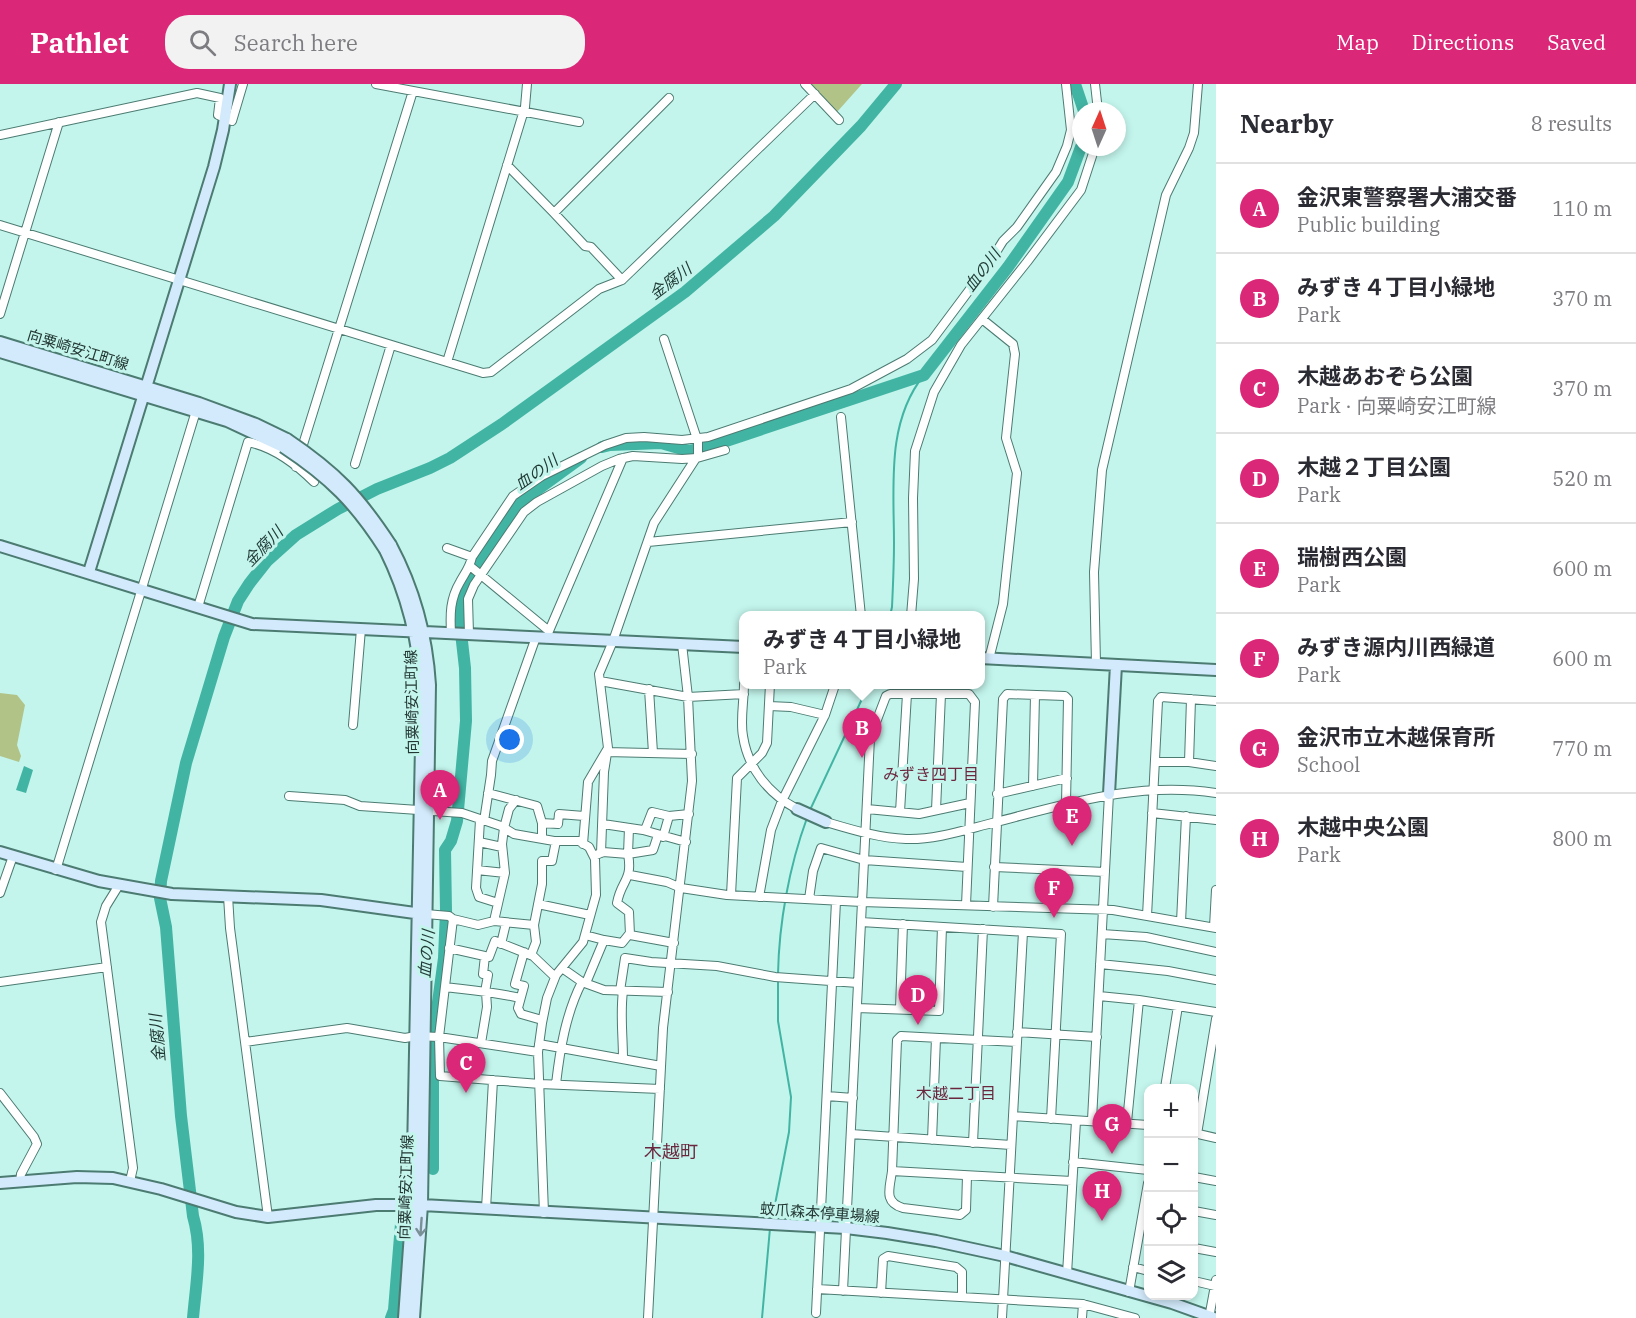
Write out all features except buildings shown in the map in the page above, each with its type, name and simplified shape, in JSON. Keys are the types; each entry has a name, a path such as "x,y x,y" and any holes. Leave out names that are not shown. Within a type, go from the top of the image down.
{"street":[{"path":"89,573 214,167 230,84"},
{"path":"0,135 197,93 219,98 218,115 232,121 243,84"},
{"path":"376,84 579,123"},
{"path":"447,362 524,112 527,84"},
{"path":"805,84 839,120"},
{"path":"452,633 452,599 471,566 472,557 513,496 542,476 605,444 626,438 697,440 850,388 907,360 932,340 988,265 1003,240 1017,226 1056,172 1071,130 1066,84"},
{"path":"1095,84 1097,102"},
{"path":"1096,664 1094,572 1102,470 1166,195 1194,133 1198,84"},
{"path":"296,466 413,91"},
{"path":"0,225 483,373 491,372 599,289 622,280 815,94"},
{"path":"554,213 669,98"},
{"path":"0,314 59,123"},
{"path":"911,611 914,579 915,451 934,392 961,345 1080,190 1092,156"},
{"path":"507,165 585,246 591,248 622,280"},
{"path":"982,319 1013,344 1015,354 1006,438 1017,473 1003,604 985,659 1216,670"},
{"path":"544,1213 539,1048 542,1020 555,977 583,942 594,906 597,854 603,824 604,772 608,748 599,674 613,641 654,523 697,457 697,440 664,339"},
{"name":"向粟崎安江町線","path":"0,342 285,443"},
{"path":"355,464 391,345"},
{"name":"向粟崎安江町線","path":"0,352 240,418 320,462 352,491 369,512 410,585 430,685 424,810 414,1318"},
{"path":"56,870 196,411"},
{"path":"841,417 861,611"},
{"path":"198,607 248,442 257,444 296,466 314,482"},
{"path":"469,634 468,599 524,512 537,502 602,466 623,458 633,456 682,459 725,450"},
{"path":"498,903 479,897 476,888 478,842 492,761 544,635 623,458"},
{"path":"648,542 852,522"},
{"path":"0,546 252,624 420,633 544,635 613,641 739,647"},
{"path":"447,548 472,557"},
{"path":"471,566 544,635"},
{"path":"353,725 361,629"},
{"path":"648,1318 661,1066 692,781 688,697 682,644"},
{"path":"1092,1120 1116,665"},
{"path":"600,681 688,697 744,694"},
{"path":"649,689 653,753"},
{"path":"744,689 742,736 751,763 766,787 782,801 797,809 826,822 866,834 907,839 938,837 1109,794 1154,789 1188,789 1216,793"},
{"path":"731,895 737,778 767,743 770,689"},
{"path":"759,897 771,830 782,801 825,715 834,689"},
{"path":"843,1291 870,738 886,696 890,694 969,694 975,702 966,905"},
{"path":"900,812 907,694"},
{"path":"936,810 941,694"},
{"path":"993,907 1002,699 1007,694 1065,696 1068,699 1066,804"},
{"path":"1033,786 1035,695"},
{"path":"1147,916 1158,701 1161,697 1216,701"},
{"path":"1189,762 1191,699"},
{"path":"769,706 791,707 825,715"},
{"path":"607,752 692,754"},
{"path":"583,844 588,782 607,752"},
{"path":"1155,762 1189,762 1216,766"},
{"path":"997,794 1067,778"},
{"path":"488,793 537,806 542,823 542,839"},
{"path":"290,796 345,800 360,806 457,812 504,828 514,834 555,841 579,841 597,854 628,854 653,850 669,816"},
{"path":"494,921 505,873 502,847 504,828 509,809 516,800"},
{"path":"867,809 919,814 970,803"},
{"path":"645,830 652,812 669,816 689,814"},
{"path":"1152,813 1216,820"},
{"path":"542,823 558,824 559,814 584,816"},
{"path":"1181,922 1186,816"},
{"path":"603,824 645,830 686,842"},
{"path":"623,1059 623,1027 620,1013 625,958 622,943 630,933 629,912 617,903 619,893 630,875 629,828"},
{"path":"542,1020 521,1014 518,1008 524,986 515,984 536,942 534,925 542,884 542,861 552,861 555,841"},
{"path":"478,842 502,847"},
{"path":"809,899 813,871 821,848 864,860 968,867"},
{"path":"0,852 56,870 133,888 172,894 321,900 448,917 477,925 494,921 534,925"},
{"path":"0,893 13,856"},
{"path":"994,867 1105,872"},
{"path":"477,870 505,873"},
{"path":"630,875 667,882 681,888 731,895 1103,910 1215,928 1216,890"},
{"path":"119,885 106,906 101,922 134,1168 130,1181"},
{"path":"228,896 230,928 268,1217"},
{"path":"816,1313 836,901"},
{"path":"538,904 590,915"},
{"path":"448,917 449,948 438,1037 440,1076 660,1089"},
{"path":"861,922 1061,934 1051,1119"},
{"path":"501,944 506,923"},
{"path":"900,1009 903,924"},
{"path":"857,1008 939,1011 942,927"},
{"path":"973,1143 983,929"},
{"path":"1002,1318 1023,932"},
{"path":"630,933 630,935 645,939 674,943"},
{"path":"1102,934 1146,937 1216,952"},
{"path":"585,935 622,943"},
{"path":"555,1084 560,1048 575,994 584,982 604,940"},
{"path":"449,948 489,957 495,942 528,954 555,977"},
{"path":"481,1043 487,1007 488,975 483,974 485,956"},
{"path":"625,958 717,966 775,977 858,983"},
{"path":"1100,964 1168,971 1216,980"},
{"path":"0,982 107,967"},
{"path":"562,968 584,982 604,990 668,992"},
{"path":"445,987 495,991 520,998"},
{"path":"1099,996 1216,1012"},
{"path":"1127,1122 1139,1000"},
{"path":"1166,1084 1178,1006"},
{"path":"1198,1118 1216,1019"},
{"path":"245,1042 347,1028 405,1038 438,1037 481,1043 560,1048 661,1066"},
{"path":"1017,1032 1097,1037"},
{"path":"967,1176 966,1210 960,1215 903,1208 894,1205 889,1198 897,1040 901,1036 1017,1042"},
{"path":"932,1140 936,1038"},
{"path":"486,1209 493,1080"},
{"path":"0,1093 37,1144 21,1174 20,1182"},
{"path":"826,1096 853,1098"},
{"path":"1013,1116 1144,1124"},
{"path":"1067,1275 1076,1121"},
{"path":"851,1134 1011,1145"},
{"path":"1198,1135 1216,1138"},
{"path":"1073,1162 1144,1169"},
{"path":"892,1171 1072,1181"},
{"name":"蚊爪森本停車場線","path":"0,1183 77,1177 113,1178 236,1212 268,1217 376,1205 417,1205 846,1228 936,1241 1005,1256 1172,1304 1211,1318"},
{"path":"1198,1178 1216,1181"},
{"name":"向粟崎安江町線","path":"404,1318 417,1205"},
{"path":"1198,1212 1216,1215"},
{"path":"1128,1292 1144,1215"},
{"path":"1139,1236 1144,1237"},
{"path":"1198,1249 1216,1252"},
{"path":"881,1293 883,1259 888,1256 959,1268 963,1275 962,1297"},
{"path":"1134,1267 1144,1270"},
{"path":"1198,1281 1216,1283 1211,1318"},
{"path":"817,1289 1083,1304 1135,1318"},
{"path":"1082,1318 1083,1304"}],"shaded area":[{"path":"810,84 862,84 837,112"},
{"path":"0,693 17,695 25,705 17,745 21,756 19,762 0,756"},
{"path":"24,766 33,770 26,793 16,790"}],"waterway":[{"name":"金腐川","path":"193,1318 198,1241 181,1116 166,927 160,898 161,881 186,763 224,637 238,601 267,561 296,535 338,509 377,489 450,458 502,424 685,292 774,216 861,126 896,84"},
{"name":"血の川","path":"1075,84 1081,102"},
{"name":"血の川","path":"602,447 661,443 689,451 705,448 924,375 1008,267 1068,182 1078,156"},
{"path":"891,611 895,455 903,413 924,375"},
{"name":"血の川","path":"433,1169 434,1032 444,958 445,850 451,841 457,821 466,721 460,599 505,521 522,501 581,458"},
{"path":"810,810 867,689"},
{"path":"778,974 780,935 786,895 807,818"},
{"path":"772,1220 789,1132 791,1097 778,1021 778,980"},
{"name":"血の川","path":"391,1318 394,1310 401,1224"},
{"path":"762,1318 770,1228"}],"place":[{"name":"みずき４丁目小緑地","path":"862,758"},
{"name":"金沢東警察署大浦交番","path":"440,820"},
{"name":"瑞樹西公園","path":"1072,846"},
{"name":"みずき源内川西緑道","path":"1054,918"},
{"name":"木越２丁目公園","path":"918,1025"},
{"name":"木越あおぞら公園","path":"466,1093"},
{"name":"金沢市立木越保育所","path":"1112,1154"},
{"name":"木越中央公園","path":"1102,1221"}],"district":[{"name":"みずき四丁目","path":"931,774"},
{"name":"木越二丁目","path":"956,1093"},
{"name":"木越町","path":"671,1152"}]}
